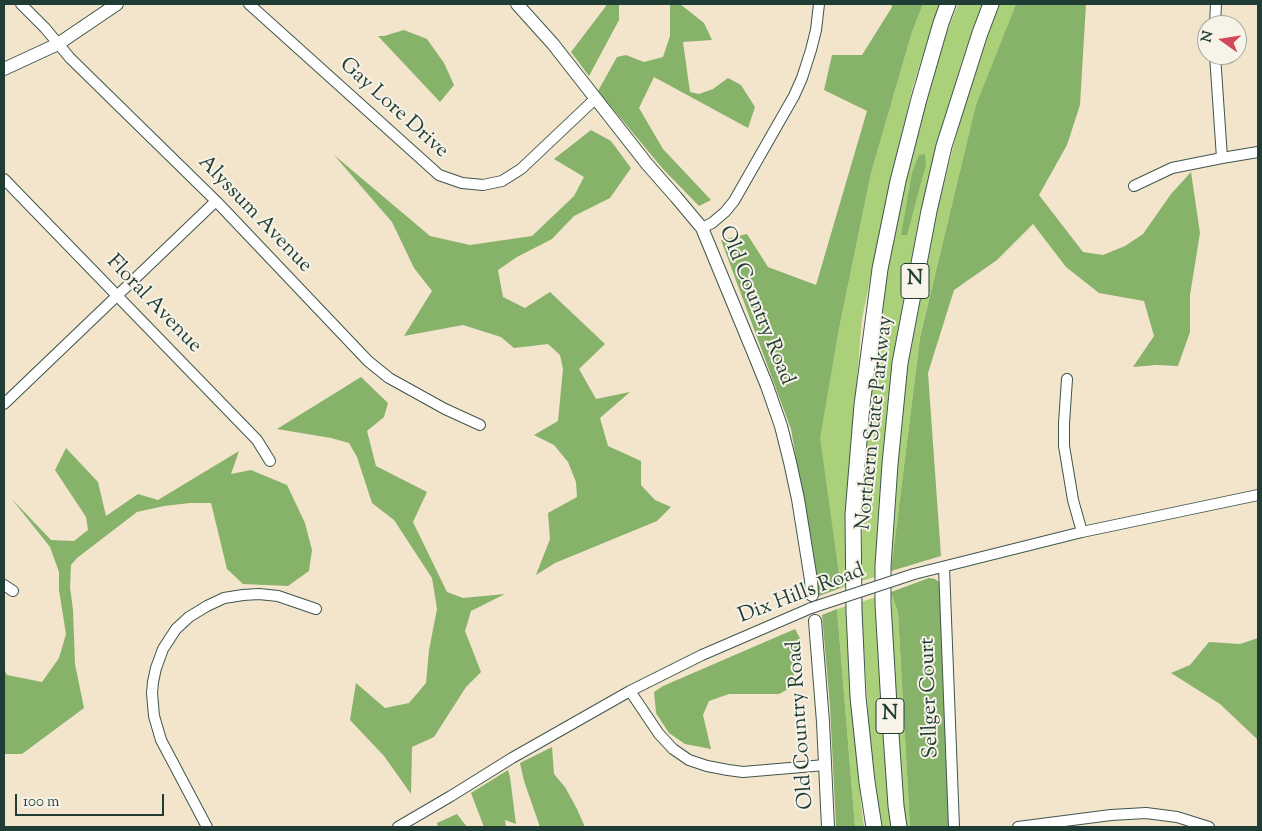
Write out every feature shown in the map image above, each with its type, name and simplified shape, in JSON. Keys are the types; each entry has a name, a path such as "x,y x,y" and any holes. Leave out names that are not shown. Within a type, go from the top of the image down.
{"highway":[{"name":"Northern State Parkway","path":"874,827 866,782 858,697 854,611 853,514 862,405 880,269 898,181 919,99 948,4"},
{"name":"Northern State Parkway","path":"899,827 889,705 883,604 883,566 900,363 928,212 944,146 991,4"}],"main road":[{"path":"4,69 58,44 117,4"},
{"name":"Old Country Road","path":"516,4 553,44 647,164 702,228 767,386 780,426 798,499 812,596"},
{"name":"Old Country Road","path":"815,621 822,706 828,827"}],"street":[{"name":"Alyssum Avenue","path":"22,4 70,58 216,201 368,361 388,378 445,409 480,425"},
{"name":"Gay Lore Drive","path":"249,4 439,175 462,183 483,185 502,181 521,169 596,99"},
{"path":"702,228 725,212 734,201 794,96 811,50 819,4"},
{"path":"1216,65 1222,158"},
{"path":"1134,186 1172,168 1258,152"},
{"name":"Floral Avenue","path":"4,179 257,440 270,461"},
{"path":"4,404 216,201"},
{"path":"1067,379 1064,446 1073,500 1082,532"},
{"name":"Dix Hills Road","path":"398,827 512,758 630,691 702,655 811,608 914,574 1082,532 1258,495"},
{"name":"Sellger Court","path":"944,567 954,827"},
{"path":"4,585 13,591"},
{"path":"207,827 161,740 154,716 153,682 163,649 176,630 189,617 224,598 259,594 278,596 316,609"},
{"path":"630,691 659,734 673,749 689,760 707,766 743,772 825,765"},
{"path":"1018,827 1111,815 1146,813 1177,817 1209,827"}],"green space":[{"path":"606,4 619,4 619,20 589,76 571,52"},
{"path":"668,4 680,4 704,23 712,40 683,42 690,92 699,94 713,89 728,78 741,85 755,107 748,128 654,77 639,108 663,149 711,200 699,206 663,169 598,91 617,57 626,55 644,62 663,57 670,36 670,5"},
{"path":"891,4 923,4 912,32 871,173 838,334 820,438 841,588 819,596 791,429 721,240 747,234 768,267 816,285 867,111 824,90 832,55 862,55 892,7"},
{"path":"923,4 939,4 913,86 889,187 862,319 850,463 847,586 841,588 819,438 871,173 912,32"},
{"path":"958,4 983,4 961,64 919,218 896,345 875,577 861,581 864,459 877,341 895,217 937,58"},
{"path":"999,4 1016,4 976,106 920,336 891,571 901,417 910,346 934,224 959,124"},
{"path":"1016,4 1086,4 1080,105 1067,145 1039,195 1083,252 1103,255 1125,246 1143,234 1171,194 1191,172 1200,233 1190,295 1190,332 1178,366 1133,367 1154,336 1144,301 1099,293 1066,267 1033,224 997,260 954,290 928,373 941,556 891,571 920,337 976,105"},
{"path":"404,30 427,39 444,63 454,85 440,102 378,36"},
{"path":"591,130 611,141 631,168 610,198 574,216 552,239 517,257 498,270 503,297 525,308 550,292 605,344 579,369 596,399 630,392 600,418 608,446 641,461 641,485 655,500 671,507 657,521 555,563 536,575 550,539 548,513 577,497 576,482 568,462 554,445 534,435 558,421 563,369 560,355 548,344 514,348 501,337 463,325 404,336 432,291 414,268 392,222 334,155 430,236 470,245 532,236 574,196 584,177 554,159"},
{"path":"925,154 926,164 907,235 901,235 912,173 919,155"},
{"path":"361,377 388,403 384,417 367,431 376,466 427,492 413,522 447,592 463,598 505,594 471,611 465,631 481,672 466,687 434,737 412,747 411,794 384,756 350,720 356,683 385,708 409,703 426,683 429,650 437,609 432,578 394,520 372,503 357,457 349,443 277,429"},
{"path":"66,448 98,482 106,516 138,494 158,500 239,451 231,474 251,470 287,485 305,523 312,550 309,571 288,586 243,584 227,569 211,503 164,506 137,512 77,558 71,565 70,587 73,610 75,664 84,708 22,754 4,754 4,669 7,675 42,682 59,658 66,634 59,590 59,572 50,547 11,498 51,540 74,541 88,530 86,517 55,470"},
{"path":"929,578 939,582 951,827 910,827 898,613 891,592"},
{"path":"891,592 898,613 910,827 905,827 897,743"},
{"path":"879,596 895,827 882,827 871,757 861,602"},
{"path":"850,605 861,804 864,827 855,827 837,609"},
{"path":"837,609 855,827 836,827 830,706 822,615"},
{"path":"795,629 802,642 796,661 792,687 779,694 729,694 709,701 703,715 711,749 685,744 669,733 656,713 654,692 663,686"},
{"path":"1258,638 1258,740 1220,704 1171,673 1190,665 1209,642 1240,644"},
{"path":"552,747 554,774 565,787 585,827 540,827 524,781 520,763"},
{"path":"508,770 516,824 505,820 506,827 484,827 471,793"},
{"path":"457,814 467,827 438,827 437,823"}]}
